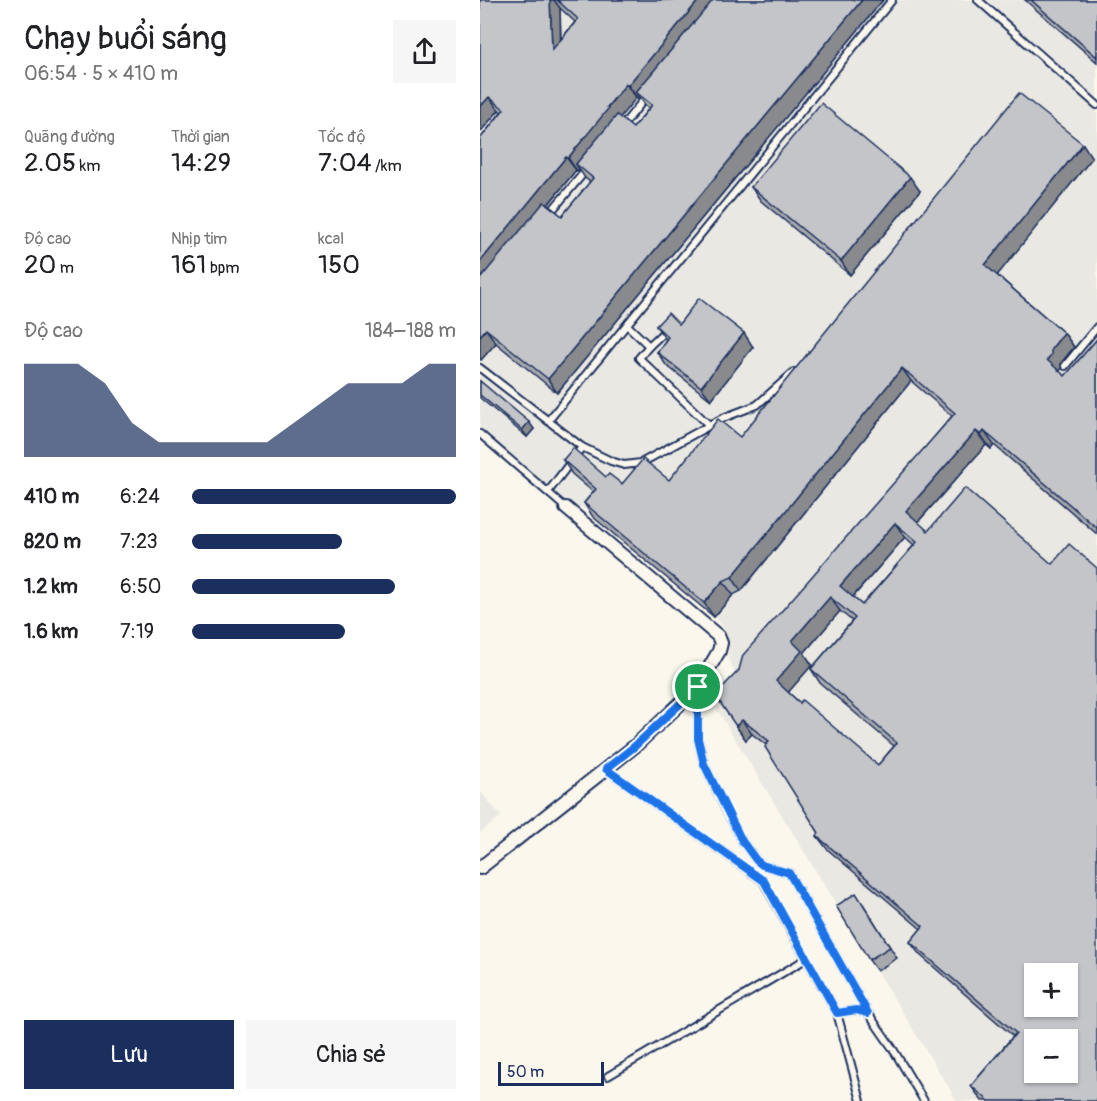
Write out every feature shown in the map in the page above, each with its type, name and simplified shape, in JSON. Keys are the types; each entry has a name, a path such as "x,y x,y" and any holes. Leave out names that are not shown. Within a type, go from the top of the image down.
{"street":[{"path":"480,868 635,746 698,687 719,651 721,643 718,636 566,508"}],"lane":[{"path":"548,421 892,0"},
{"path":"978,0 1097,105"},
{"path":"615,135 652,90"},
{"path":"548,216 592,162"},
{"path":"627,325 650,346"},
{"path":"1065,366 1097,327"},
{"path":"668,328 639,358 710,426"},
{"path":"480,368 582,447 624,465 641,463 723,418 757,405 802,362"},
{"path":"480,434 566,508"},
{"path":"548,492 582,447"},
{"path":"698,687 698,739 704,764 742,841 762,865 789,873 868,1013 924,1101"},
{"path":"606,769 764,881 837,1013 861,1101"},
{"path":"608,1076 806,959"},
{"path":"837,1013 856,1010 868,1013"}],"shaded area":[{"path":"480,0 1097,0 1097,1101 957,1101 716,708 740,680 728,659 729,640 719,621 583,508 558,501 480,434"},
{"path":"480,791 501,816 480,833"}],"building":[{"path":"480,0 550,0 552,50 578,19 557,0 699,0 628,85 626,84 568,158 566,157 480,262 480,139 504,109 489,97 480,107"},
{"path":"713,0 862,0 548,379 486,329 480,336 480,279 544,202 562,216 593,178 576,164 617,115 633,128 652,105 636,92"},
{"path":"1031,0 1097,0 1097,57"},
{"path":"1019,93 1083,144 985,265 1064,333 1051,349 1051,355 1047,360 1065,376 1097,339 1097,528 984,431 981,435 976,431 906,511 928,531 965,488 1052,564 1069,544 1097,568 1097,1101 989,1101 971,1086 1016,1033 910,942 923,926 817,836 819,833 765,747 769,741 742,720 736,726 715,695 739,670 743,655 955,413 902,368 732,577 723,581 704,603 584,503 596,489 563,460 573,448 606,477 609,474 622,484 643,459 669,480 718,419 740,437","holes":["895,523 917,542 862,605 840,586","830,597 855,618 811,669 897,743 878,765 802,700 800,703 776,681 802,651 792,641"]},
{"path":"821,103 910,177 841,261 751,187"},
{"path":"699,298 744,333 701,387 657,352 668,337 656,326 668,313 679,324"},
{"path":"480,381 529,422 522,430 480,395"},
{"path":"856,893 890,947 869,960 836,906"}],"route":[{"path":"698,687 698,739 704,764 742,841 762,865 789,873 868,1013 862,1010 837,1013 764,881 606,769 635,746 698,687"}]}
